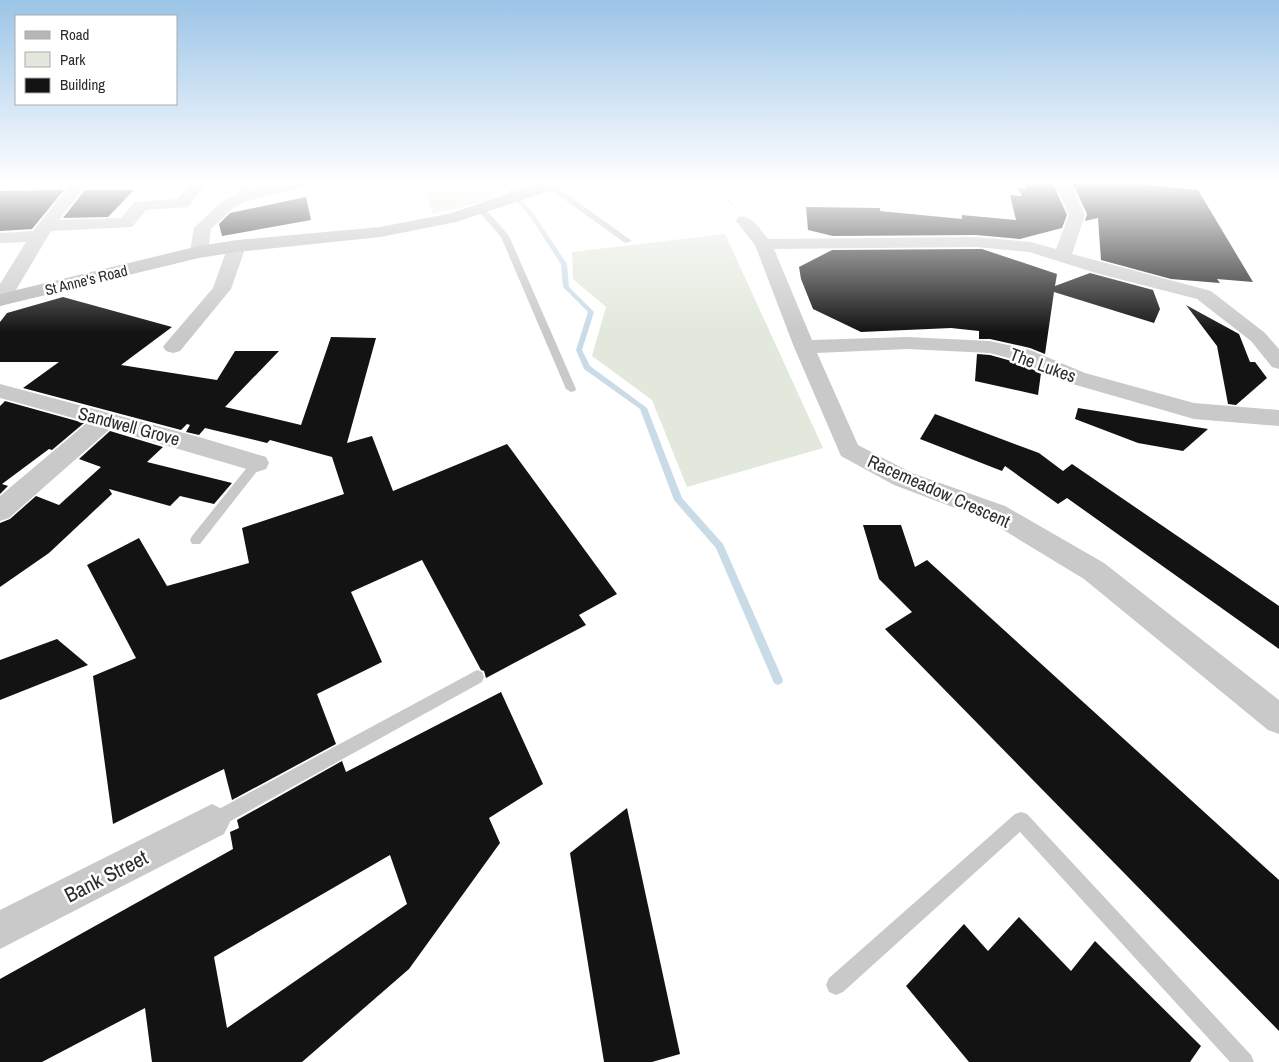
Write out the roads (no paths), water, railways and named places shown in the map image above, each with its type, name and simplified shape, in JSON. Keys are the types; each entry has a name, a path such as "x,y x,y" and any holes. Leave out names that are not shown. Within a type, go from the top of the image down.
{"street":[{"path":"0,238 27,234"},
{"path":"0,300 41,234"},
{"path":"199,252 202,234"},
{"name":"St Anne's Road","path":"0,300 199,252 237,246 364,234"},
{"name":"Racemeadow Crescent","path":"755,234 763,244 804,348 849,450 902,479 996,513 1094,571 1279,719"},
{"path":"1062,257 1070,234"},
{"path":"763,244 976,242 1030,247 1204,295 1258,337 1279,362"},
{"path":"174,347 222,289 237,246"},
{"name":"The Lukes","path":"804,348 907,343 990,347 1022,355 1077,378 1194,411 1279,418"},
{"name":"Sandwell Grove","path":"0,391 199,445 257,463"},
{"path":"0,511 104,420"},
{"name":"Bank Street","path":"0,930 212,822"}],"lane":[{"path":"503,234 571,389"},
{"path":"617,234 628,241"},
{"path":"196,540 257,463"},
{"path":"212,822 478,677"},
{"path":"836,985 1021,820 1244,1062"}],"waterway":[{"path":"544,234 564,264 566,287 591,312 579,350 587,367 643,408 678,500 720,546 778,680"}]}
